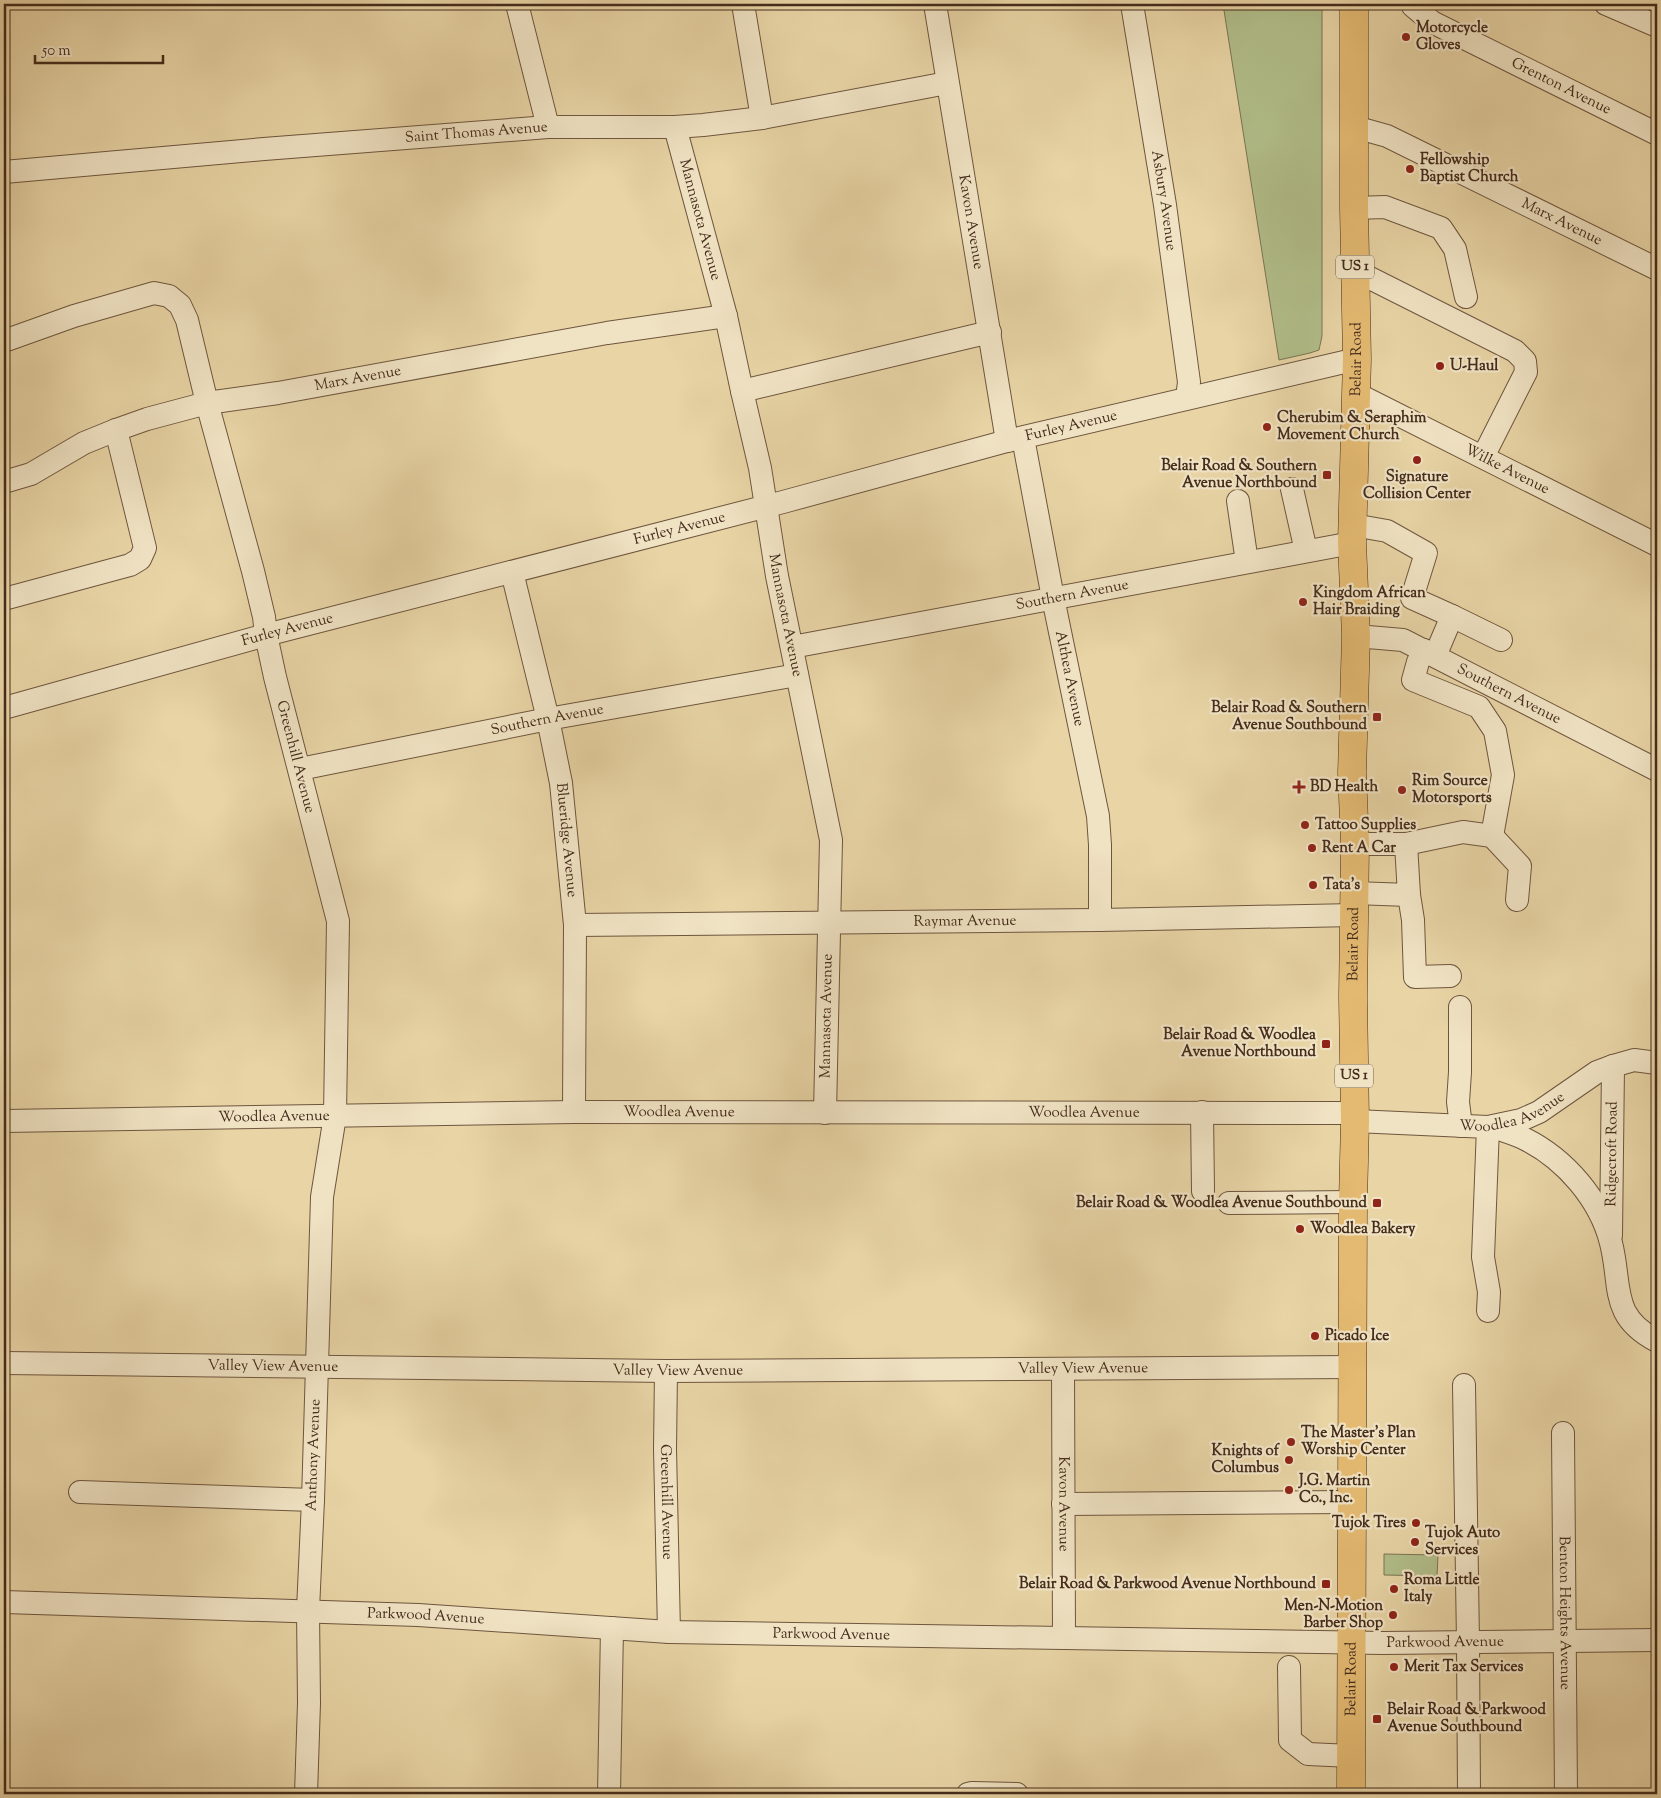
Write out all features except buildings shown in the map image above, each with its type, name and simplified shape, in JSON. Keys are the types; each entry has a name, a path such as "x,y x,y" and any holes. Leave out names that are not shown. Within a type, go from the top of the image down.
{"main road":[{"name":"Belair Road","path":"1351,1794 1352,1367 1355,1117 1355,844 1352,773 1356,636 1352,534 1357,394 1354,208 1354,4"}],"street":[{"path":"517,4 548,127"},
{"path":"743,4 762,118"},
{"name":"Kavon Avenue","path":"935,4 990,332 1015,440"},
{"name":"Asbury Avenue","path":"1132,4 1165,206 1189,382 1187,398"},
{"name":"Grenton Avenue","path":"1412,4 1432,22 1657,134"},
{"path":"1606,4 1657,26"},
{"name":"Saint Thomas Avenue","path":"4,172 548,127 676,127 762,118 947,83"},
{"name":"Mannasota Avenue","path":"676,127 726,316 760,468 777,576 831,840 825,1113"},
{"name":"Marx Avenue","path":"1355,127 1387,136 1657,269"},
{"path":"1354,208 1385,207 1441,228 1455,249 1466,297"},
{"path":"1356,270 1500,342 1523,357 1526,364 1526,372 1483,457"},
{"name":"Greenhill Avenue","path":"4,341 74,316 154,293 169,296 180,305 186,320 253,571 264,617 266,635 338,921 335,1116"},
{"name":"Marx Avenue","path":"4,482 31,474 84,443 116,430 207,403 278,393 607,333 726,316"},
{"path":"742,391 990,332"},
{"name":"Furley Avenue","path":"4,708 266,635 1015,440 1357,359"},
{"name":"Wilke Avenue","path":"1357,394 1657,545"},
{"path":"4,599 130,565 140,558 145,548 116,430"},
{"name":"Althea Avenue","path":"1015,440 1053,598 1098,816 1100,920"},
{"path":"1292,489 1306,551"},
{"path":"1238,501 1247,562"},
{"name":"Southern Avenue","path":"792,647 1306,551 1352,534 1387,531 1426,553 1412,598 1452,616"},
{"name":"Blueridge Avenue","path":"512,572 548,719 561,784 575,925 574,1112"},
{"path":"1492,836 1503,775 1495,731 1478,707 1413,680 1418,662 1429,653 1452,616 1501,640"},
{"name":"Southern Avenue","path":"1356,636 1402,640 1657,770"},
{"name":"Southern Avenue","path":"300,769 548,719 797,675"},
{"path":"1478,707 1486,682"},
{"path":"1355,844 1406,844 1463,832 1492,836 1520,866 1517,900"},
{"path":"1406,844 1409,895 1413,920 1415,977 1450,976"},
{"name":"Raymar Avenue","path":"575,925 1100,920 1354,904 1409,895"},
{"path":"1460,1007 1458,1102 1461,1126"},
{"name":"Woodlea Avenue","path":"4,1120 574,1112 1202,1112 1355,1117 1491,1127 1521,1120 1539,1112 1597,1072 1634,1060 1657,1063"},
{"name":"Ridgecroft Road","path":"1613,1066 1611,1242 1621,1303 1627,1317 1638,1328 1657,1341"},
{"path":"1202,1112 1203,1191"},
{"name":"Anthony Avenue","path":"306,1794 309,1703 308,1610 322,1197 335,1116"},
{"path":"1488,1311 1489,1292 1483,1257 1491,1127"},
{"name":"Ridgecroft Road","path":"1491,1127 1526,1139 1566,1169 1588,1194 1598,1210 1611,1242"},
{"path":"1229,1203 1353,1202"},
{"name":"Valley View Avenue","path":"4,1363 666,1371 1352,1367"},
{"name":"Kavon Avenue","path":"1063,1369 1064,1638"},
{"name":"Greenhill Avenue","path":"666,1371 665,1449 669,1632"},
{"path":"1464,1385 1468,1794"},
{"name":"Benton Heights Avenue","path":"1563,1433 1566,1794"},
{"path":"80,1492 313,1500"},
{"path":"1063,1504 1352,1502"},
{"name":"Parkwood Avenue","path":"4,1602 308,1610 486,1619 669,1632 1352,1642 1657,1640"},
{"path":"609,1794 612,1628"},
{"path":"1289,1667 1290,1740 1308,1754 1352,1756"},
{"path":"968,1794 1030,1794"}],"green space":[{"path":"1223,4 1322,4 1322,336 1319,350 1279,360"},
{"path":"1384,1554 1438,1555 1437,1576 1384,1575"}],"place":[{"name":"Motorcycle Gloves","path":"1406,37"},
{"name":"Fellowship Baptist Church","path":"1410,169"},
{"name":"U-Haul","path":"1440,366"},
{"name":"Cherubim & Seraphim Movement Church","path":"1267,427"},
{"name":"Signature Collision Center","path":"1417,460"},
{"name":"Belair Road & Southern Avenue Northbound","path":"1327,475"},
{"name":"Kingdom African Hair Braiding","path":"1303,602"},
{"name":"Belair Road & Southern Avenue Southbound","path":"1377,717"},
{"name":"BD Health","path":"1299,787"},
{"name":"Rim Source Motorsports","path":"1402,790"},
{"name":"Tattoo Supplies","path":"1305,825"},
{"name":"Rent A Car","path":"1312,848"},
{"name":"Tata's","path":"1313,885"},
{"name":"Belair Road & Woodlea Avenue Northbound","path":"1326,1044"},
{"name":"Belair Road & Woodlea Avenue Southbound","path":"1377,1203"},
{"name":"Woodlea Bakery","path":"1300,1229"},
{"name":"Picado Ice","path":"1315,1336"},
{"name":"The Master's Plan Worship Center","path":"1291,1442"},
{"name":"Knights of Columbus","path":"1289,1460"},
{"name":"J.G. Martin Co., Inc.","path":"1289,1490"},
{"name":"Tujok Tires","path":"1416,1523"},
{"name":"Tujok Auto Services","path":"1415,1542"},
{"name":"Belair Road & Parkwood Avenue Northbound","path":"1326,1584"},
{"name":"Roma Little Italy","path":"1394,1589"},
{"name":"Men-N-Motion Barber Shop","path":"1393,1615"},
{"name":"Merit Tax Services","path":"1394,1667"},
{"name":"Belair Road & Parkwood Avenue Southbound","path":"1377,1719"}]}
